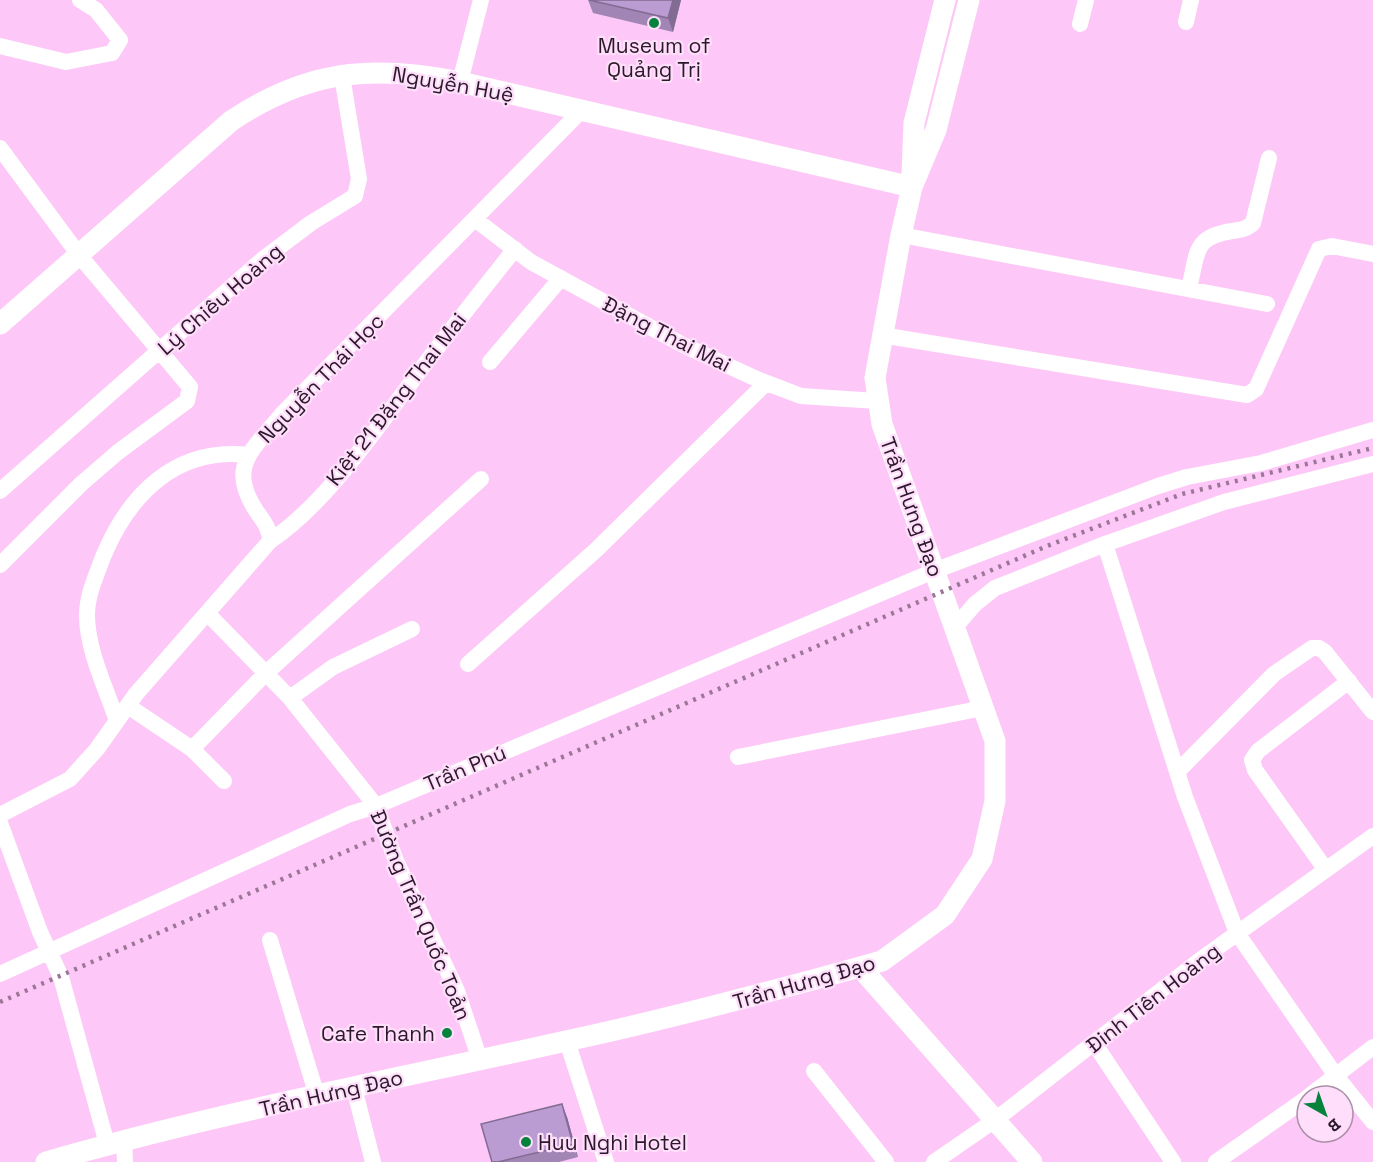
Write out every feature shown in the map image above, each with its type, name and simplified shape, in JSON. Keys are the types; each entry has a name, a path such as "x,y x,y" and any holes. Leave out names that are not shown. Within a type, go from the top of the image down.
{"street":[{"path":"0,46 66,62 112,53 120,40 96,10 80,0"},
{"path":"459,82 481,0"},
{"name":"Trần Hưng Đạo","path":"912,187 914,123 945,0"},
{"name":"Trần Hưng Đạo","path":"46,1162 116,1142 709,1008 882,961 945,915 982,859 995,801 995,741 882,424 875,378 881,335 912,187 936,130 969,0"},
{"path":"1080,24 1086,0"},
{"path":"1186,22 1191,0"},
{"name":"Nguyễn Huệ","path":"0,324 231,121 260,101 294,87 342,76 391,71 459,82 912,187"},
{"name":"Lý Chiêu Hoàng","path":"0,491 284,242 355,196 359,178 342,76"},
{"name":"Nguyễn Thái Học","path":"270,541 270,532 245,495 241,477 248,455 282,414 476,220 582,110"},
{"path":"0,148 79,255 190,387 187,401 89,477 0,565"},
{"path":"1189,288 1201,243 1207,237 1244,229 1253,223 1269,158"},
{"name":"Đặng Thai Mai","path":"476,220 515,249 561,278 683,345 766,383 801,396 877,401"},
{"path":"901,235 1267,304"},
{"path":"881,335 1247,395 1256,389 1319,249 1332,246 1373,254"},
{"name":"Kiệt 21 Đặng Thai Mai","path":"270,541 311,507 377,427 515,249"},
{"path":"490,362 561,278"},
{"path":"468,664 596,550 766,383"},
{"name":"Trần Phú","path":"0,974 350,814 376,806 934,571 1158,486 1187,477 1261,463 1373,430"},
{"path":"117,721 96,660 87,618 91,589 115,531 142,495 178,466 190,460 219,452 248,455"},
{"path":"955,627 975,603 995,588 1105,544 1224,502 1373,464"},
{"path":"192,749 266,674 481,479"},
{"path":"0,816 70,779 128,706 270,541"},
{"path":"1105,544 1178,771 1237,933 1336,1076 1373,1122"},
{"name":"Đường Trần Quốc Toản","path":"207,614 290,698 376,806 396,861 457,991 480,1060"},
{"path":"290,698 333,667 412,629"},
{"path":"1178,771 1254,693 1303,652 1319,648 1373,712"},
{"path":"1326,870 1255,770 1252,760 1258,751 1349,681"},
{"path":"128,706 192,749 224,781"},
{"path":"738,757 983,708"},
{"path":"0,823 61,977 116,1142 125,1162"},
{"name":"Đinh Tiên Hoàng","path":"934,1162 995,1120 1237,933 1373,836"},
{"path":"270,940 317,1096"},
{"path":"860,967 1032,1162"},
{"path":"567,1041 606,1162"},
{"path":"1094,1043 1173,1162"},
{"path":"1325,1084 1373,1047"},
{"path":"813,1071 886,1162"},
{"path":"354,1088 373,1162"},
{"path":"1216,1162 1295,1106"}],"building":[{"path":"589,0 673,0 668,18"},
{"path":"562,1104 573,1144 492,1162 481,1124"}],"railway":[{"path":"0,1002 1047,546 1182,494 1373,448"}],"place":[{"name":"Museum of Quảng Trị","path":"654,23"},
{"name":"Cafe Thanh","path":"447,1033"},
{"name":"Huu Nghi Hotel","path":"526,1142"}]}
